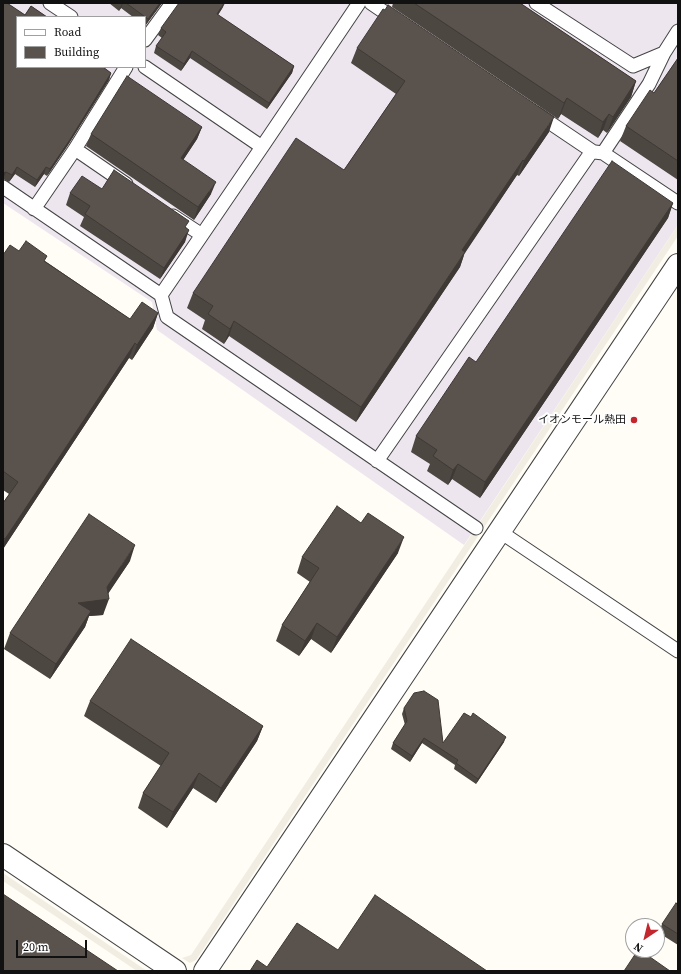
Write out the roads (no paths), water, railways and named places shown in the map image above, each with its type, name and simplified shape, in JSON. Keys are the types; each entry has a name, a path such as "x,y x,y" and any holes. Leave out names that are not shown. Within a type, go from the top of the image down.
{"street":[{"path":"205,971 678,264"},
{"path":"3,855 175,971"}],"lane":[{"path":"50,3 69,16"},
{"path":"146,39 172,3"},
{"path":"161,295 359,3"},
{"path":"371,3 404,25"},
{"path":"536,3 633,66 664,53"},
{"path":"377,461 598,152 649,84 664,53 678,31"},
{"path":"34,208 75,149 125,68"},
{"path":"146,68 262,146"},
{"path":"527,108 678,203"},
{"path":"75,149 138,192"},
{"path":"3,188 161,295 167,317 476,528"},
{"path":"164,210 202,235"},
{"path":"499,532 678,650"}],"place":[{"name":"イオンモール熱田","path":"634,420"}]}
